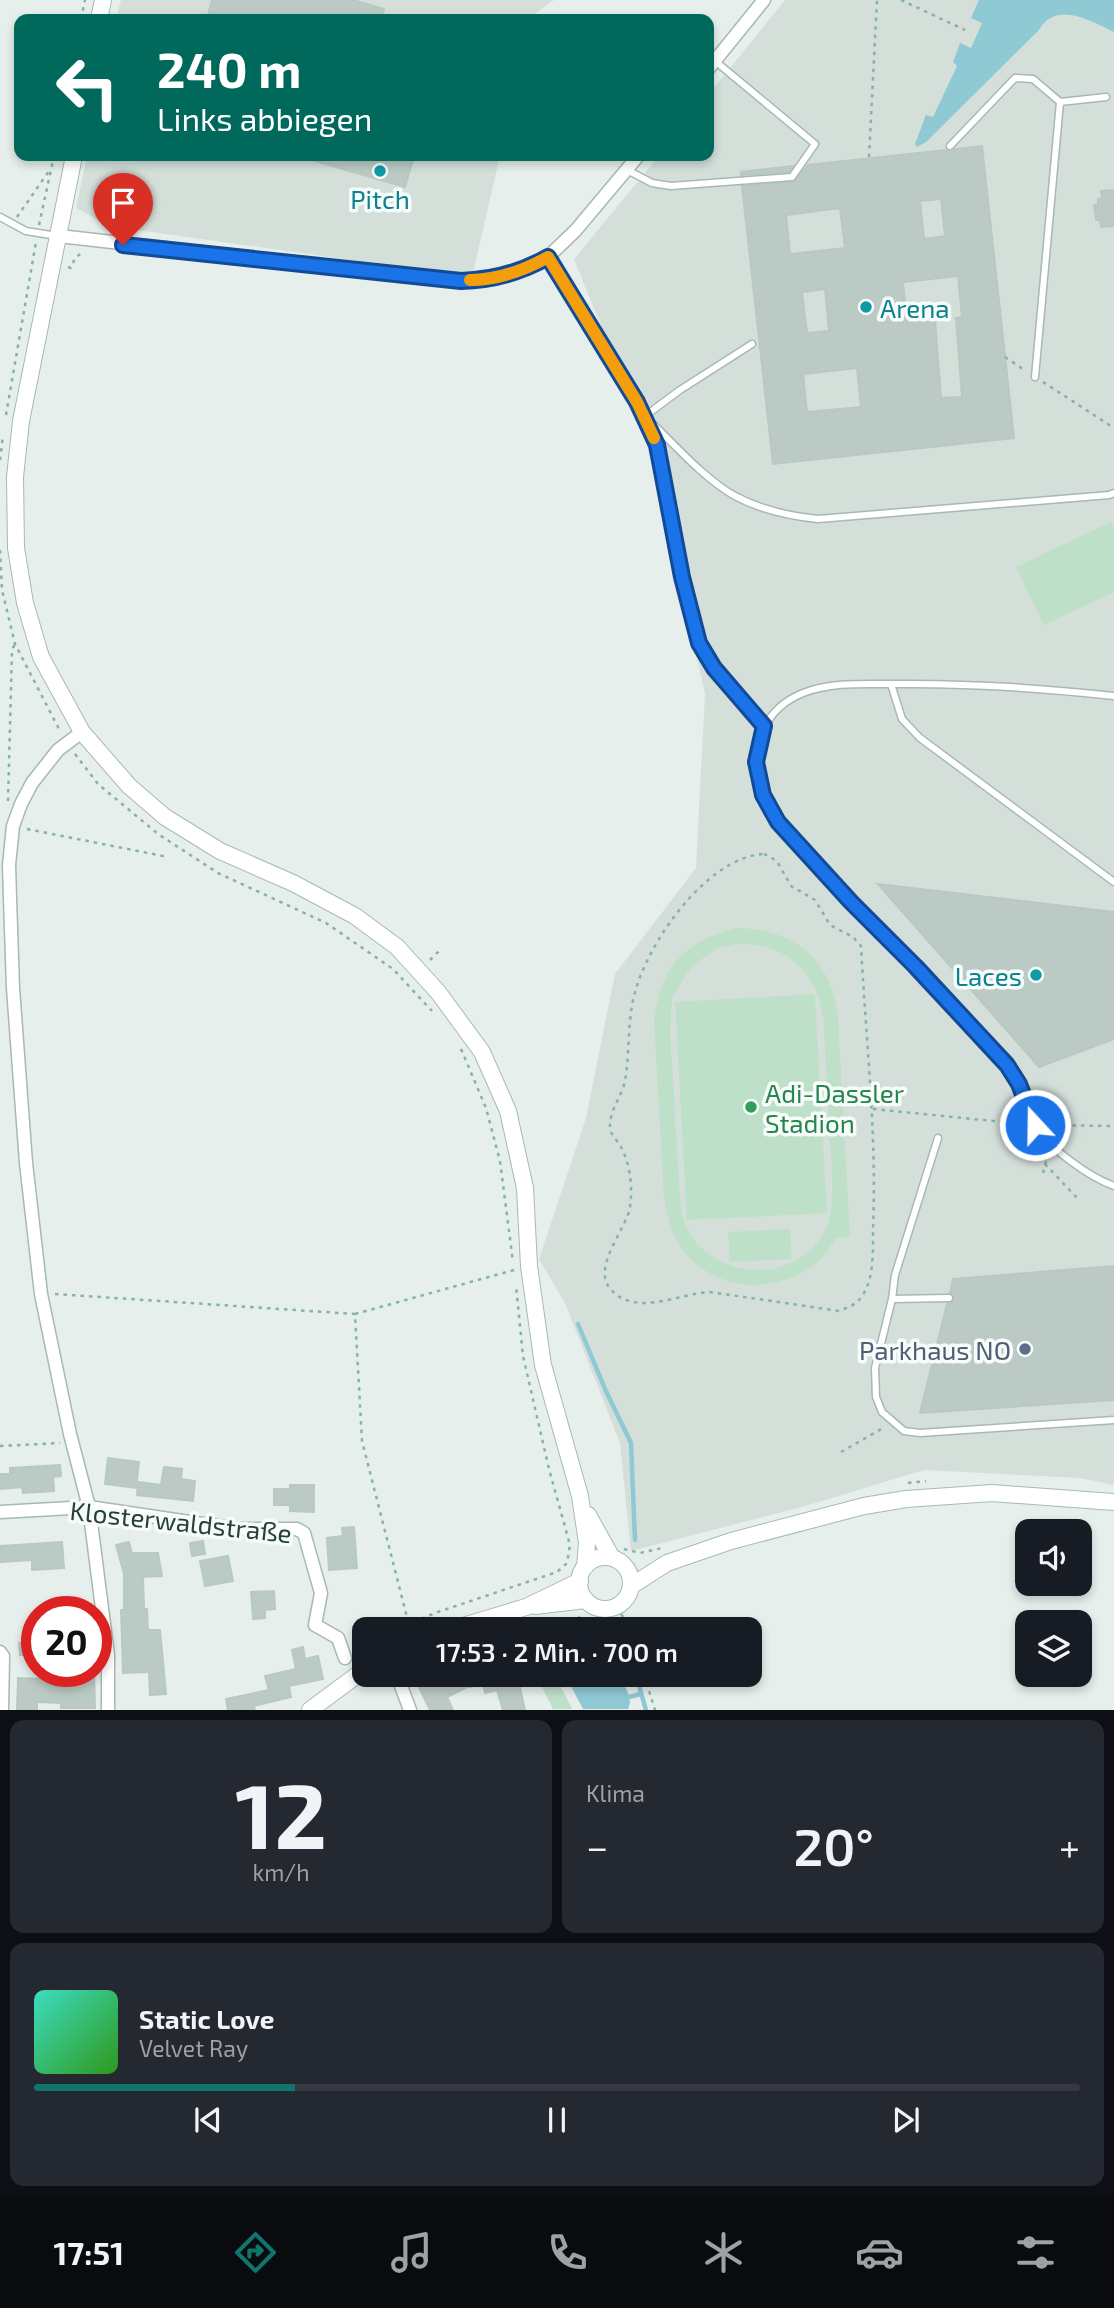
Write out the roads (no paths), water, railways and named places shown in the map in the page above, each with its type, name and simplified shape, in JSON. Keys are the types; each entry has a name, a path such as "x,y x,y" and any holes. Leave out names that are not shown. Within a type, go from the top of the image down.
{"street":[{"path":"714,62 764,0"},
{"path":"73,161 21,421 15,477 16,548 25,603 41,657 82,732 129,786 165,817 219,851 293,883 355,916 397,947 438,992 482,1052 508,1111 525,1188 522,1268 543,1365 580,1496 587,1543 582,1594 586,1600 601,1609 618,1606 624,1601 631,1586 667,1563 775,1529 864,1506 906,1499 992,1493 1114,1502"},
{"path":"59,236 461,281 482,280 526,269 548,257 576,230 634,161"},
{"path":"82,732 58,750 32,783 13,826 9,865 13,988 26,1163 41,1294 71,1438 89,1507 108,1655 108,1710"},
{"path":"580,1496 599,1538 629,1572 631,1586"},
{"name":"Klosterwaldstraße","path":"0,1512 89,1507 236,1529 297,1529 304,1533 321,1593 315,1625 338,1639 345,1658"},
{"path":"526,1607 583,1574 597,1559 667,1563"},
{"path":"490,1617 526,1607 586,1600"},
{"path":"0,1652 3,1656 2,1710"},
{"path":"310,1710 352,1679"},
{"path":"401,1687 410,1710"}],"lane":[{"path":"627,170 652,183 671,186 792,177 815,144 714,66"},
{"path":"950,146 1015,78 1033,79 1060,102 1106,97"},
{"path":"1035,377 1060,102"},
{"path":"0,217 26,231 59,236"},
{"path":"548,257 645,416 657,445 682,577 699,643 714,668 764,726"},
{"path":"645,416 752,344"},
{"path":"645,416 709,477 734,496 777,513 796,517 818,519 1114,493"},
{"path":"1114,696 996,685 853,684 806,692 781,705 772,714 764,726 756,762 763,795 778,822 1007,1065 1019,1084 1035,1125 1051,1144 1086,1172 1114,1186"},
{"path":"891,684 902,719 920,738 1114,882"},
{"path":"938,1138 895,1275 892,1299 875,1368 876,1397 882,1412 904,1431 920,1433 1114,1420"},
{"path":"892,1299 949,1297"}],"water":[{"path":"979,0 1114,0 1114,32 1074,16 1055,16 1046,21 926,142 917,147 915,144 926,115 933,117 957,66 953,62 960,43 971,48 982,23 971,18"},
{"path":"571,1687 625,1687 630,1700 628,1709 583,1709"}],"waterway":[{"path":"578,1324 631,1443 635,1540"},
{"path":"639,1687 646,1710"},
{"path":"625,1698 641,1694"}],"place":[{"name":"Pitch","path":"380,171"},
{"name":"Arena","path":"866,307"},
{"name":"Laces","path":"1036,975"},
{"name":"Adi-Dassler Stadion","path":"751,1107"},
{"name":"Parkhaus NO","path":"1025,1349"}]}
